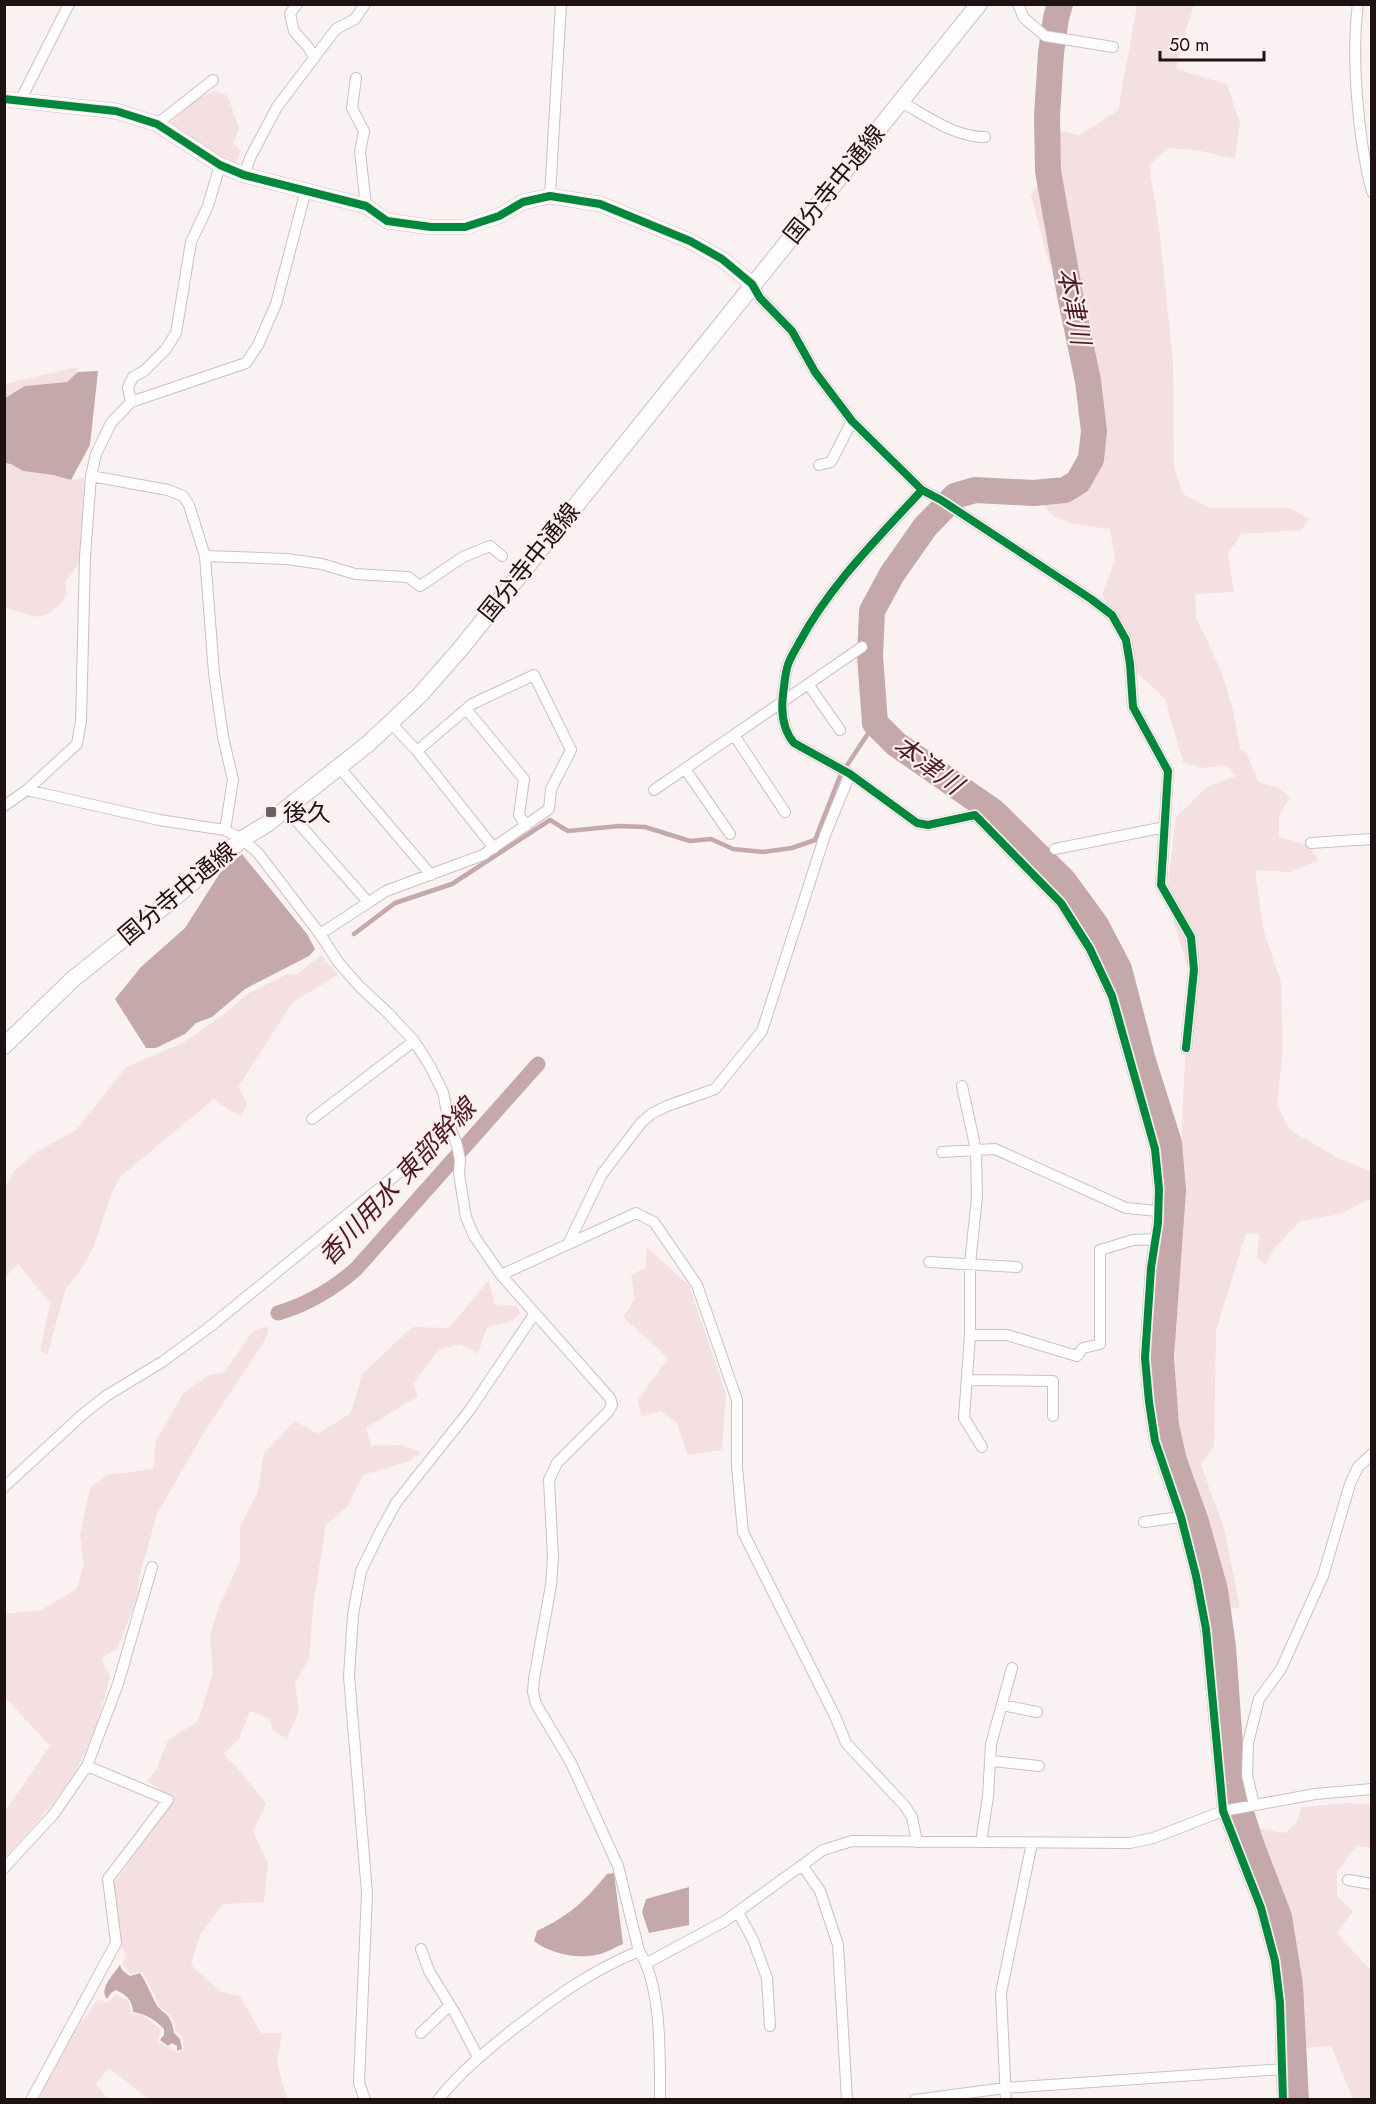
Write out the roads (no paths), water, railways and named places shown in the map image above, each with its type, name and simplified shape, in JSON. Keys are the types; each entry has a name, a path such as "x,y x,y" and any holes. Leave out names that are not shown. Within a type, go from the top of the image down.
{"main road":[{"name":"国分寺中通線","path":"4,1046 73,979 172,900 242,839 267,824 339,767 420,695 462,647 979,4"}],"street":[{"path":"21,101 69,4"},
{"path":"297,4 290,14 294,31 308,46 314,57"},
{"path":"244,175 251,156 277,107 336,29 355,19 365,4"},
{"path":"550,196 561,4"},
{"path":"1018,4 1024,18 1046,36 1113,46"},
{"path":"1358,4 1356,24 1359,122 1371,192"},
{"path":"356,78 352,108 364,131 360,152 366,206"},
{"path":"157,124 213,81"},
{"path":"4,99 116,111 157,124 220,165 244,175 366,206 387,220 431,227 465,227 499,216 523,202 550,196 600,204 690,241 722,259 752,284 760,298 792,331 815,372 852,421 922,490 941,500 1112,615 1126,640 1133,707 1168,771 1161,885 1191,937 1194,969 1186,1048"},
{"path":"901,102 954,131 972,137 985,137"},
{"path":"130,402 128,387 133,377 144,371 166,349 176,333 191,242 208,206 220,165"},
{"path":"4,806 27,790 77,744 81,721 85,557 91,476 96,454 111,423 130,402 246,363 258,345 276,304 306,190"},
{"path":"819,465 831,462 852,421"},
{"path":"91,476 168,490 183,496 189,505 205,556 214,674 232,780 225,830"},
{"path":"922,490 850,569 823,604 787,666 783,724 787,735 794,742 846,772 917,823 928,825 975,815 1061,903 1090,949 1112,996 1155,1149 1159,1190 1145,1358 1155,1441 1181,1517 1196,1576 1206,1629 1226,1810 1261,1908 1275,1960 1280,2003 1283,2100"},
{"path":"205,556 287,559 322,564 355,574 408,577 420,586 463,557 490,546 502,556"},
{"path":"654,790 862,647"},
{"path":"320,934 386,891 483,855 526,826 549,809 551,789 571,750 534,675 472,704 417,751"},
{"path":"808,684 840,730"},
{"path":"466,709 524,779 519,815 526,826"},
{"path":"391,723 417,751 494,848"},
{"path":"734,735 785,812"},
{"path":"339,767 431,874"},
{"path":"685,768 730,834"},
{"path":"569,1242 602,1174 641,1123 651,1114 667,1106 715,1089 762,1031 846,772"},
{"path":"27,790 159,820 225,830 242,839 258,853 320,934 338,962 414,1041 443,1092 460,1160 459,1174 466,1217 474,1236 501,1275 610,1398 612,1406 608,1412 556,1463 549,1480 553,1557 533,1692 536,1704 571,1763 618,1866 639,1951 647,1962 656,2004 660,2100"},
{"path":"286,809 368,902"},
{"path":"1055,849 1165,827"},
{"path":"1311,843 1371,839"},
{"path":"312,1119 414,1041"},
{"path":"962,1086 976,1150 977,1197 970,1264 970,1335 964,1418 982,1447"},
{"path":"4,1487 82,1414 106,1396 162,1362 207,1329 434,1143 450,1127"},
{"path":"942,1152 995,1149 1126,1208 1158,1211"},
{"path":"501,1275 636,1213 654,1222 697,1285 738,1400 737,1467 743,1532 830,1705 846,1743 904,1805 912,1817 917,1842"},
{"path":"970,1335 1007,1335 1077,1356 1083,1348 1100,1344 1100,1250 1133,1240 1156,1239"},
{"path":"929,1262 1017,1267"},
{"path":"365,2100 359,2083 367,1893 349,1676 352,1615 361,1571 396,1503 469,1411 535,1313"},
{"path":"967,1380 1053,1381 1053,1416"},
{"path":"1251,1805 1247,1775 1248,1743 1259,1699 1281,1669 1323,1576 1350,1484 1358,1467 1371,1454"},
{"path":"1144,1522 1181,1517"},
{"path":"4,1868 53,1815 87,1766 118,1684 152,1567"},
{"path":"981,1842 992,1761 991,1744 1012,1668"},
{"path":"1002,1705 1037,1712"},
{"path":"992,1761 1039,1766"},
{"path":"31,2100 116,1943 108,1879 168,1800 87,1766"},
{"path":"647,1962 725,1921 823,1850 852,1842 1130,1843 1153,1838 1226,1810 1315,1794 1371,1789"},
{"path":"1006,2100 1001,1993 1032,1843"},
{"path":"802,1865 820,1891 838,1945 847,2100"},
{"path":"1348,1880 1371,1884"},
{"path":"738,1912 753,1940 767,1978 770,2026"},
{"path":"421,1949 429,1971 478,2057"},
{"path":"438,2100 478,2057 567,1988 607,1964 639,1951"},
{"path":"421,2033 449,2006"},
{"path":"915,2100 1005,2088 1282,2069"}],"waterway":[{"name":"本津川","path":"1060,4 1051,53 1047,116 1048,171 1088,381 1094,431 1091,459 1078,482 1065,490 1034,493 975,490 955,496 925,527 892,574 872,611 870,656 875,723 896,744 994,812 1063,880 1096,925 1119,969 1143,1061 1169,1143 1173,1190 1161,1357 1166,1426 1174,1461 1196,1522 1215,1590 1223,1647 1233,1788 1251,1844 1279,1917 1290,1985 1296,2100"},
{"path":"354,934 395,903 452,884 550,820 568,831 619,826 645,827 690,841 711,839 733,849 763,852 792,848 815,840 840,776 875,723"},
{"name":"香川用水 東部幹線","path":"278,1313 319,1296 356,1269 538,1064"}],"place":[{"name":"後久","path":"271,812"}]}
